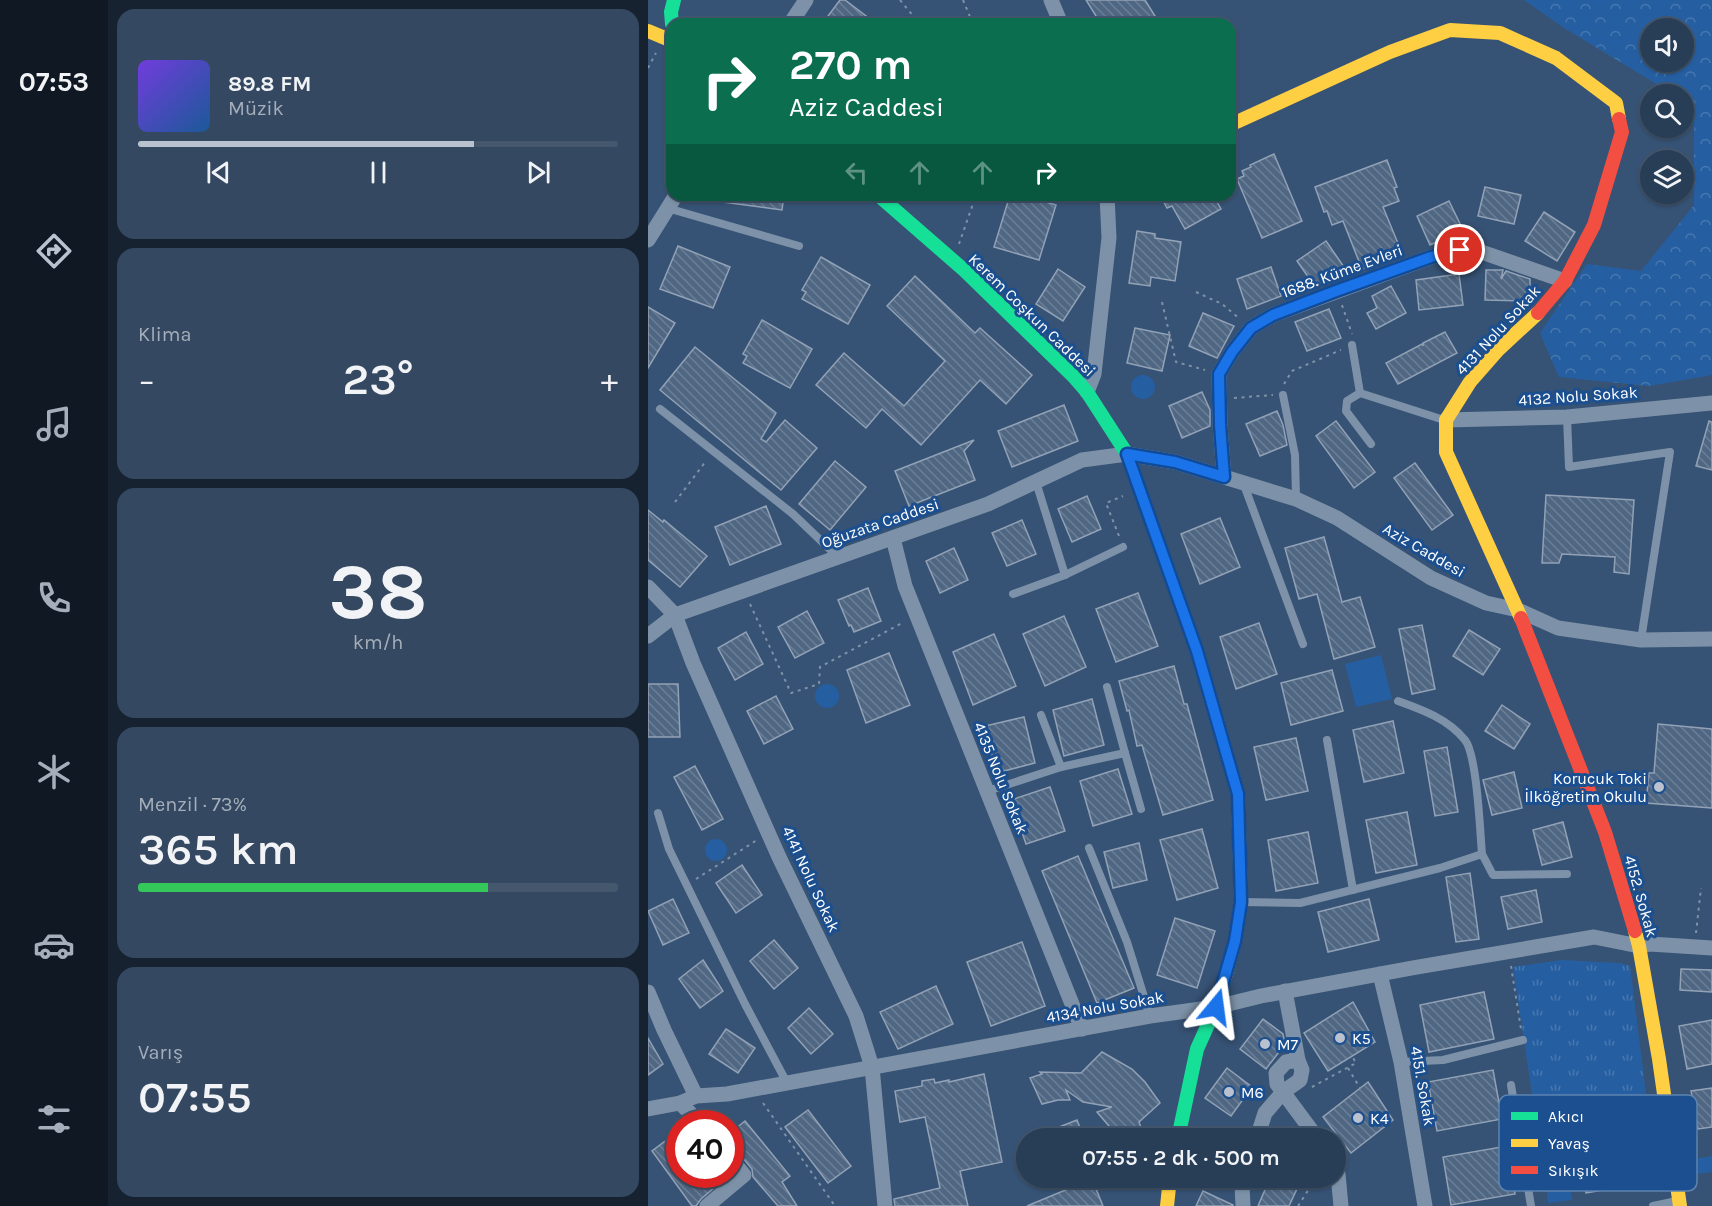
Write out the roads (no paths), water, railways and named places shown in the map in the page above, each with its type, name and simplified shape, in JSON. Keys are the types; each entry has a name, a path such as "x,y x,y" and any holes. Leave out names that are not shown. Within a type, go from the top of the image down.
{"street":[{"path":"672,18 674,0"},
{"path":"794,18 806,0"},
{"path":"1051,0 1058,18"},
{"name":"4131 Nolu Sokak","path":"1236,122 1390,52 1450,30 1500,33 1510,37 1556,58 1616,103 1622,132 1594,225 1565,281 1532,320 1499,349 1470,382 1446,420"},
{"path":"648,31 666,38"},
{"path":"648,240 672,201"},
{"name":"Kerem Coşkun Caddesi","path":"885,201 952,260 1087,392 1127,454 1197,651 1238,794 1241,902 1235,941 1216,1007 1197,1049 1180,1128"},
{"path":"1087,392 1094,374 1109,238 1107,201"},
{"name":"1688. Küme Evleri","path":"1224,477 1219,374 1232,352 1251,328 1273,315 1431,257 1470,248 1565,281"},
{"name":"4132 Nolu Sokak","path":"1446,420 1567,417 1712,403"},
{"path":"1446,420 1446,452 1518,610"},
{"name":"Aziz Caddesi","path":"1127,454 1175,462 1296,499 1337,518 1431,578 1486,603 1518,610 1558,628 1641,640 1712,639"},
{"name":"Oğuzata Caddesi","path":"648,636 675,615 988,504 1082,460 1127,454"},
{"name":"4135 Nolu Sokak","path":"893,538 905,586 1082,1029"},
{"name":"4141 Nolu Sokak","path":"648,587 675,615 693,663 779,857 856,1016 872,1067 881,1204"},
{"name":"4152. Sokak","path":"1518,610 1605,832 1639,946 1664,1095"},
{"name":"4134 Nolu Sokak","path":"648,1109 680,1103 696,1096 787,1083 1150,1016 1216,1007 1285,991 1594,937 1639,946 1712,948"},
{"name":"4151. Sokak","path":"1380,974 1401,1062 1425,1206"},
{"path":"1285,991 1298,1060 1287,1062 1276,1073 1277,1084 1310,1128"},
{"path":"648,992 696,1096"},
{"path":"1260,1128 1265,1113 1283,1092"},
{"path":"680,1103 687,1110"},
{"path":"707,1206 728,1188"},
{"path":"1167,1206 1169,1188"},
{"path":"1242,1188 1243,1206"},
{"path":"1339,1188 1341,1206"}],"lane":[{"path":"667,208 799,246"},
{"path":"1352,345 1360,393"},
{"path":"1371,444 1347,411 1347,401 1360,393 1446,420"},
{"path":"1283,395 1295,455 1296,499"},
{"path":"660,409 793,514 838,557"},
{"path":"1567,417 1569,467 1670,452 1641,640"},
{"path":"1036,482 1065,575"},
{"path":"1243,482 1303,644"},
{"path":"1013,594 1065,575 1123,547"},
{"path":"1107,687 1141,809"},
{"path":"1398,701 1436,714 1466,741 1474,769 1482,854 1492,875 1567,874"},
{"path":"1041,715 1061,767"},
{"path":"1327,740 1353,890"},
{"path":"987,791 1061,767 1125,753"},
{"path":"658,813 669,849 745,1004 787,1083"},
{"path":"1089,848 1127,942 1150,1016"},
{"path":"1241,902 1300,903 1440,868 1482,854"},
{"path":"1401,1062 1443,1060 1523,1040"},
{"path":"1511,1085 1513,1095"},
{"path":"1529,1191 1531,1206"},
{"path":"1653,1206 1679,1203"}],"place":[{"name":"Korucuk Toki İlköğretim Okulu","path":"1659,787"},
{"name":"K5","path":"1340,1038"},
{"name":"M7","path":"1265,1044"},
{"name":"M6","path":"1229,1092"},
{"name":"K4","path":"1358,1118"}]}
